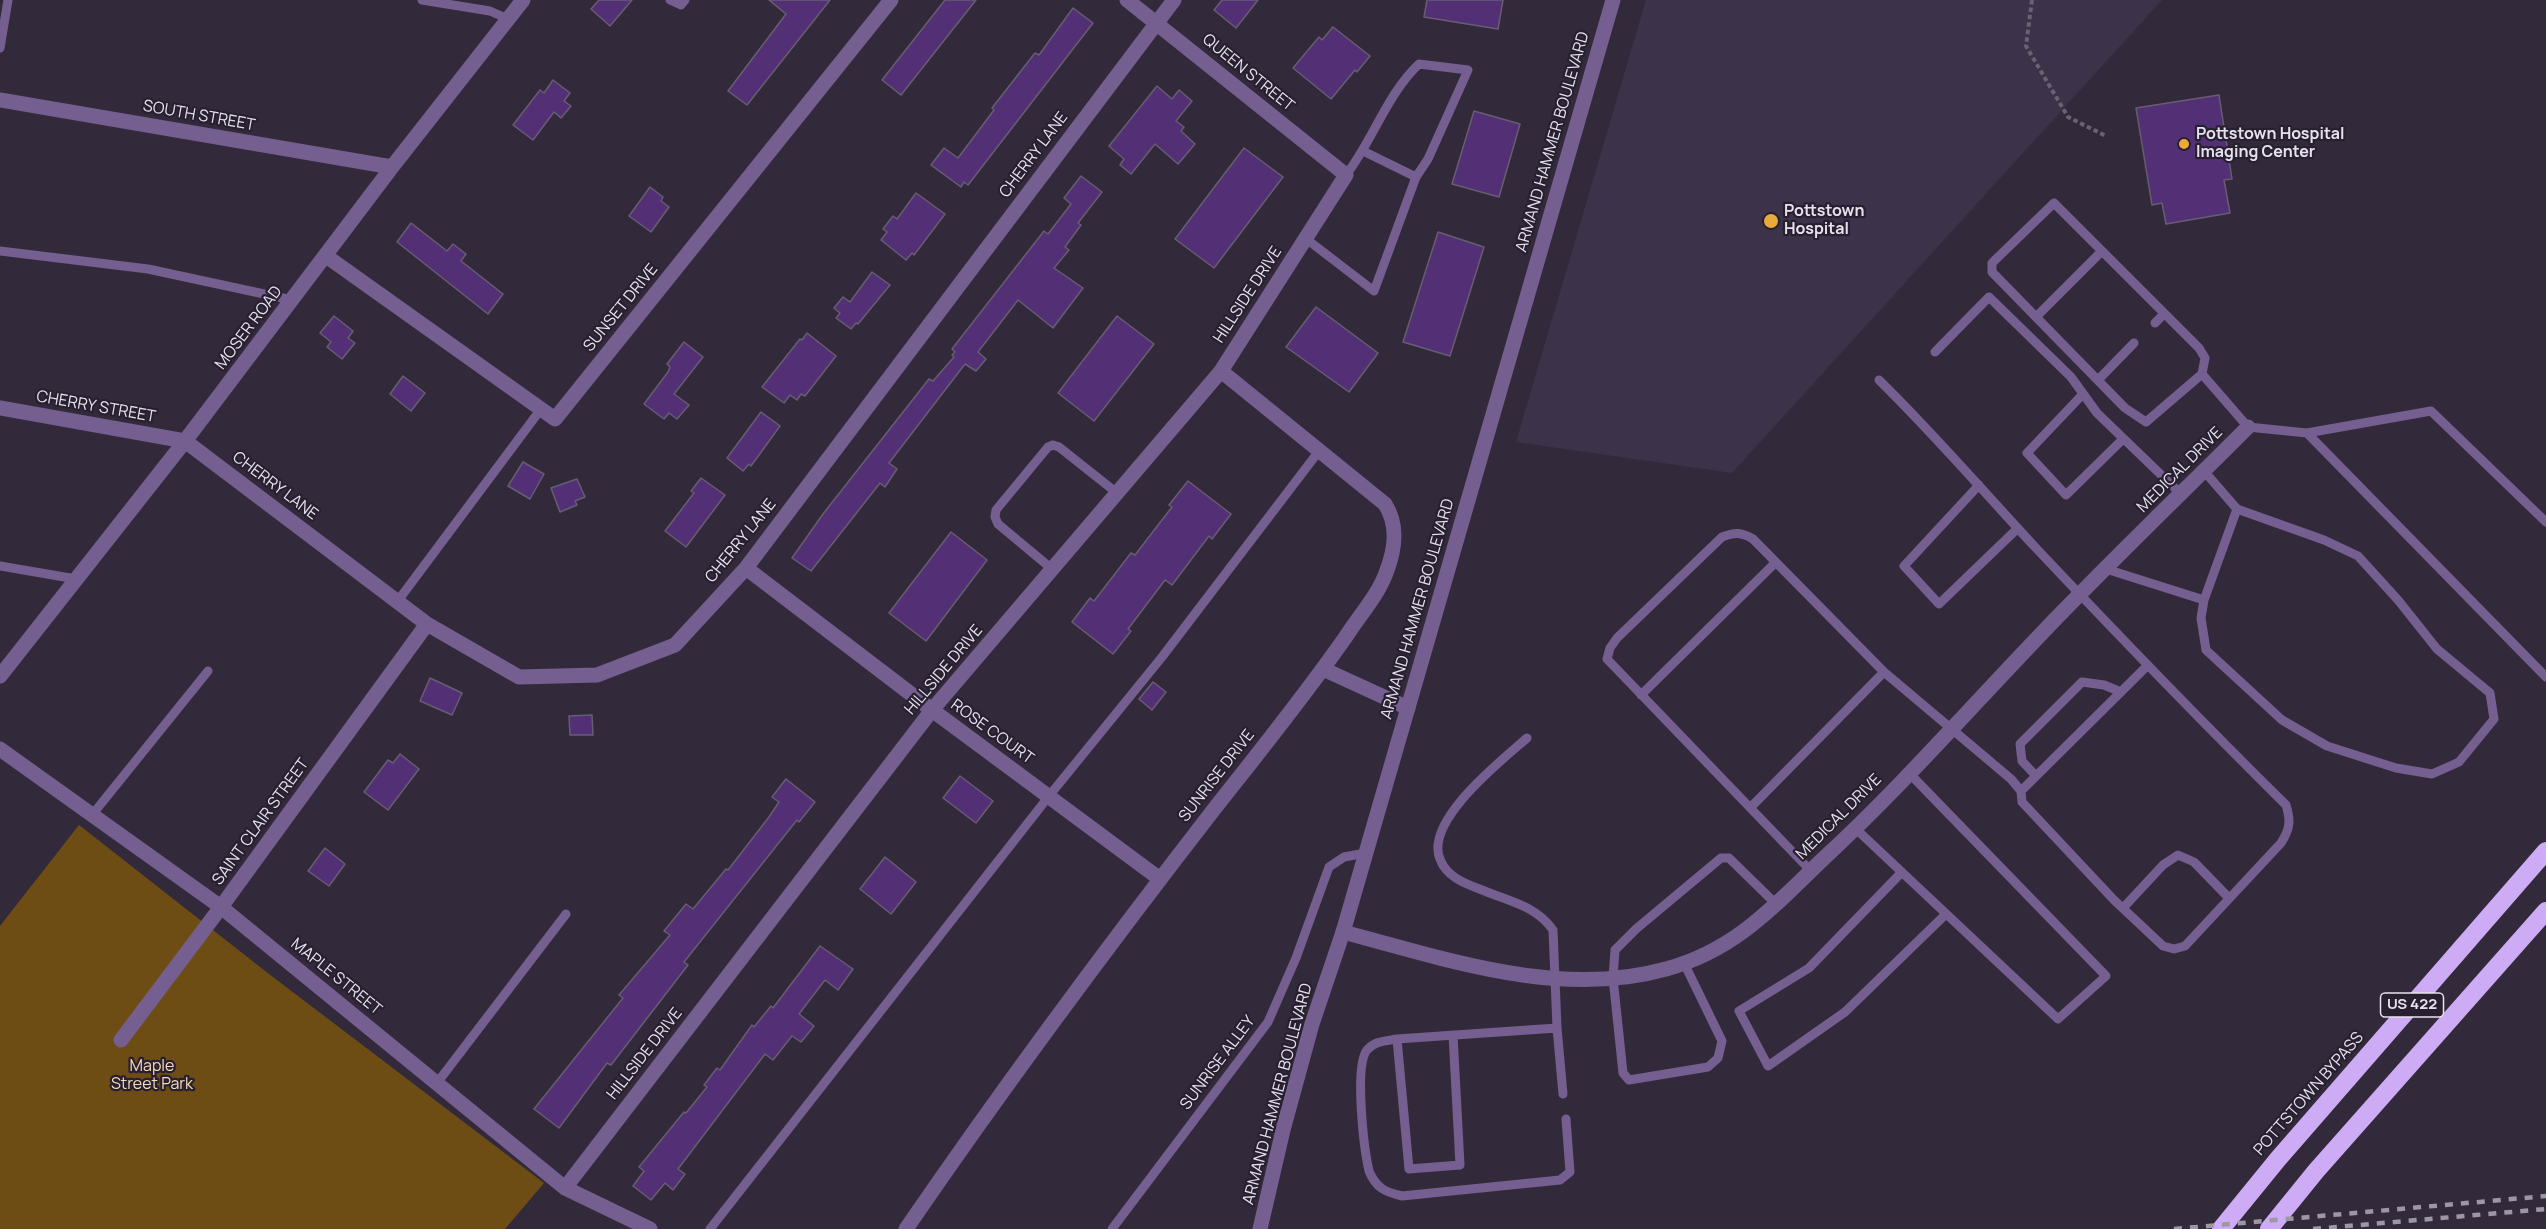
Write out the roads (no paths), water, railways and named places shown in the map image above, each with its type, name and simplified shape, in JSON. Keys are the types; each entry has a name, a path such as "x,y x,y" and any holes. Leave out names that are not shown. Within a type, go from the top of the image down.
{"highway":[{"name":"POTTSTOWN BYPASS","path":"2221,1229 2278,1159 2546,850"},
{"name":"US 422","path":"2269,1229 2316,1171 2546,911"}],"street":[{"name":"MOSER ROAD","path":"0,676 185,441 392,166 523,0"},
{"name":"SUNSET DRIVE","path":"541,409 555,419 891,0"},
{"name":"QUEEN STREET","path":"1126,0 1157,22 1346,175"},
{"name":"CHERRY LANE","path":"185,441 427,624 519,677 597,675 675,645 746,568 1174,0"},
{"name":"ARMAND HAMMER BOULEVARD","path":"1260,1229 1283,1130 1312,1024 1343,932 1613,0"},
{"name":"SOUTH STREET","path":"0,100 392,166"},
{"name":"HILLSIDE DRIVE","path":"565,1188 932,710 1221,371 1346,175"},
{"path":"326,256 541,409"},
{"name":"SUNRISE DRIVE","path":"906,1229 984,1115 1160,879 1323,669 1386,574 1395,530 1393,517 1385,504 1221,371"},
{"name":"CHERRY STREET","path":"0,408 185,441"},
{"name":"MEDICAL DRIVE","path":"1343,932 1520,976 1554,978 1613,978 1665,969 1713,952 1754,926 1856,829 2080,595 2248,427"},
{"name":"ROSE COURT","path":"746,568 932,710 1160,879"},
{"name":"SAINT CLAIR STREET","path":"121,1040 427,624"},
{"path":"1323,669 1408,708"},
{"name":"MAPLE STREET","path":"0,749 221,907 565,1188 650,1229"}],"lane":[{"path":"0,48 8,0"},
{"path":"422,0 489,11 508,19"},
{"path":"670,0 681,5 685,0"},
{"path":"1305,238 1374,291 1416,177 1428,159 1468,70 1419,64 1405,77 1363,151 1346,175"},
{"path":"1363,151 1416,177"},
{"path":"2054,203 2164,314 2199,348 2205,358 2202,374 2146,422 2125,408 1992,272 1992,263 2054,203"},
{"path":"0,251 148,269 292,300"},
{"path":"2036,317 2102,251"},
{"path":"1935,352 1989,297 2071,376 2097,413 2181,494"},
{"path":"2155,323 2164,314"},
{"path":"2098,380 2134,344"},
{"path":"2202,374 2248,427 2307,433 2431,411 2546,522"},
{"path":"1811,871 1607,659 1610,648 1617,638 1722,537 1741,533 1753,539 1884,672 2011,778 2021,790 2022,802 2122,908 2163,946 2174,949 2185,946 2282,843 2289,831 2290,818 2286,806 2147,666 1933,433 1879,380"},
{"path":"2084,394 2027,453 2066,495 2123,439"},
{"path":"397,602 541,409"},
{"path":"2307,433 2546,677"},
{"path":"1052,569 998,524 995,517 996,510 1048,447 1053,445 1059,447 1117,494"},
{"path":"710,1229 1049,796 1162,657 1319,451"},
{"path":"2204,471 2237,509 2324,540 2358,556 2398,600 2437,649 2490,693 2494,719 2459,762 2432,774 2396,768 2327,746 2282,720 2206,650 2201,618 2204,600 2237,509"},
{"path":"1979,485 1904,566 1939,604 2018,528"},
{"path":"1641,695 1775,563"},
{"path":"0,566 76,579"},
{"path":"2106,569 2204,600"},
{"path":"2021,790 2147,666"},
{"path":"92,815 208,671"},
{"path":"1751,807 1884,672"},
{"path":"2036,776 2022,761 2019,752 2020,744 2082,682 2104,685 2121,692"},
{"path":"1527,738 1458,802 1445,825 1438,849 1440,859 1448,871 1460,881 1535,910 1553,930 1557,1028 1563,1094"},
{"path":"1856,829 2058,1019 2106,976 1908,773"},
{"name":"SUNRISE ALLEY","path":"1112,1229 1268,1022 1296,958 1329,867 1344,857 1366,853"},
{"path":"2122,908 2163,865 2178,855 2194,862 2229,898"},
{"path":"1684,963 1722,1041 1718,1058 1708,1067 1629,1080 1623,1073 1613,978 1615,950 1636,929 1721,858 1729,858 1776,904"},
{"path":"1902,872 1809,968 1739,1011 1768,1066 1845,1012 1946,914"},
{"path":"438,1083 566,914"},
{"path":"1557,1028 1397,1039 1373,1044 1365,1052 1359,1072 1369,1171 1374,1182 1384,1192 1402,1196 1560,1180 1570,1172 1566,1119"},
{"path":"1397,1039 1409,1169 1460,1165 1453,1035"}],"railway":[{"path":"2174,1229 2546,1196"},
{"path":"2313,1229 2546,1209"}],"place":[{"name":"Pottstown Hospital Imaging Center","path":"2184,144"},
{"name":"Pottstown Hospital","path":"1771,221"}],"park label":[{"name":"Maple Street Park","path":"152,1076"}]}
